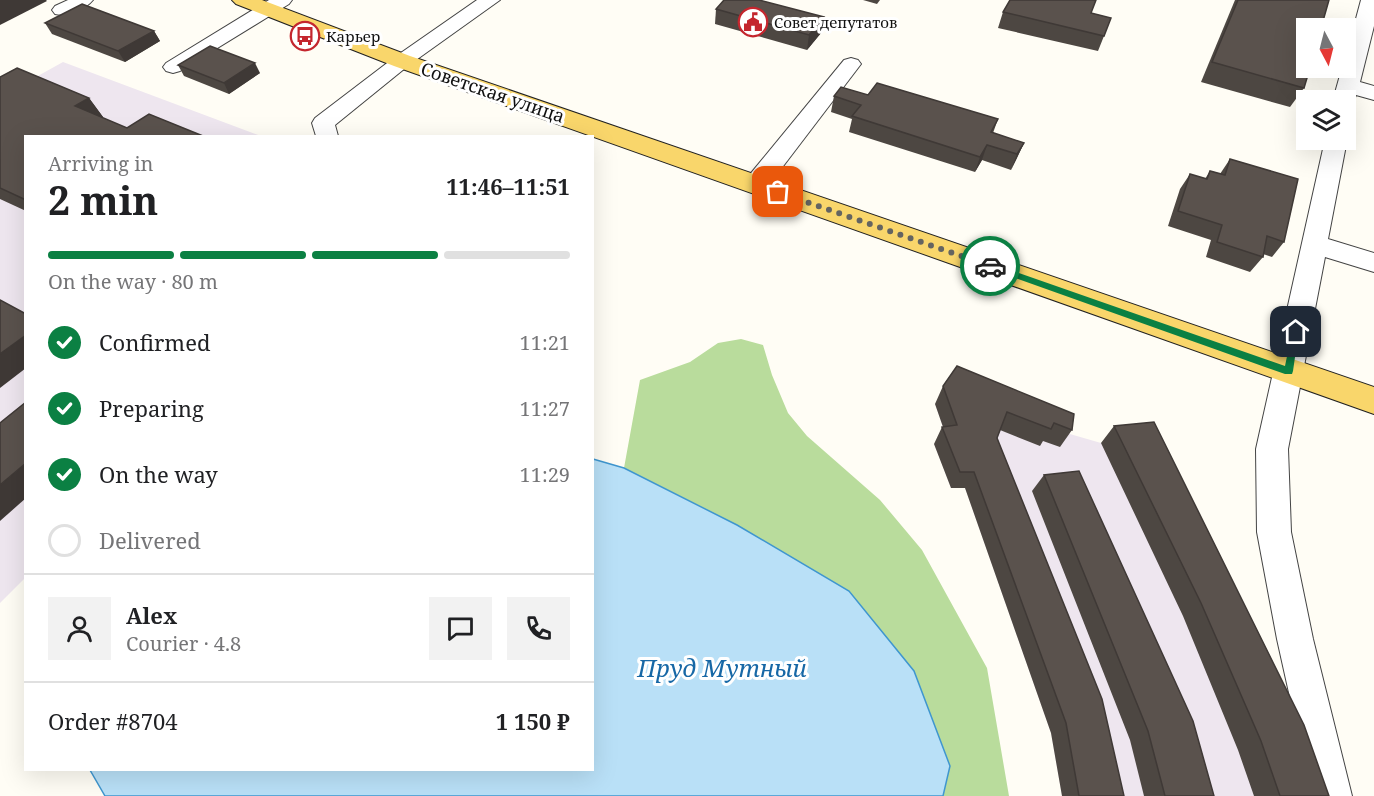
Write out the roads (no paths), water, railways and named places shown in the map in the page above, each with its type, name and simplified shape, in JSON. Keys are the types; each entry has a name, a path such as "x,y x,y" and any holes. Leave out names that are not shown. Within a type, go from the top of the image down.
{"main road":[{"name":"Советская улица","path":"264,3 402,61 1374,401"}],"street":[{"path":"62,10 83,0"},
{"path":"327,135 323,123 402,61 490,0"},
{"path":"1348,84 1371,0"},
{"path":"173,67 264,3"},
{"path":"756,184 851,64"},
{"path":"1348,84 1374,71"},
{"path":"1348,84 1374,93"},
{"path":"1332,796 1295,639 1274,532 1272,449 1334,150"},
{"path":"1314,243 1374,263"}],"water":[{"name":"Пруд Мутный","path":"594,459 624,468 737,525 849,591 914,671 950,766 943,796 105,796 91,771 594,771"}],"place":[{"name":"Совет депутатов","path":"753,22"},
{"name":"Карьер","path":"305,36"}]}
